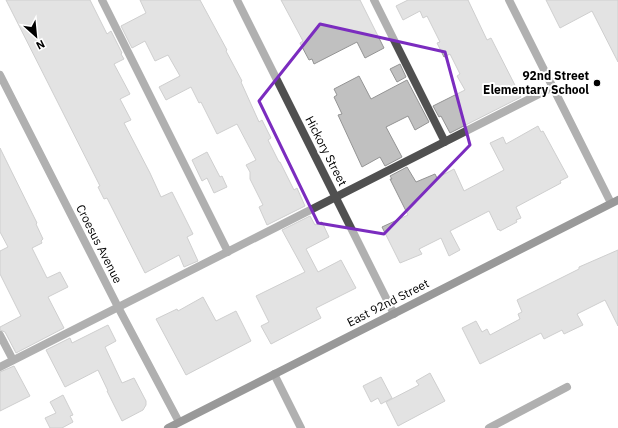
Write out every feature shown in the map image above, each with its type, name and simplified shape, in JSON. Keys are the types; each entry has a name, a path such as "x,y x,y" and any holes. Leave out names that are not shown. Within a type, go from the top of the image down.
{"street":[{"path":"102,0 228,252"},
{"name":"Hickory Street","path":"237,0 394,314"},
{"path":"374,0 445,142"},
{"path":"509,0 553,87 615,202"},
{"name":"Croesus Avenue","path":"0,75 118,307 180,422"},
{"path":"0,367 553,87"},
{"name":"East 92nd Street","path":"168,428 615,202"},
{"path":"0,335 13,360"},
{"path":"274,374 301,428"},
{"path":"490,428 567,387"}],"highlighted area":[{"path":"320,24 445,52 470,145 384,234 318,223 259,101"}],"building":[{"path":"6,0 90,0 107,34 111,31 124,59 114,64 130,94 120,99 131,120 124,123 161,197 172,192 193,234 187,237 198,261 184,267 179,255 145,273 107,198 104,199 98,187 100,186"},
{"path":"140,0 200,0 242,81 241,82 259,122 262,120 271,138 268,140 279,162 294,190 297,188 305,206 267,225 259,207 263,205 250,179 250,172 246,165 256,160 237,124 217,134 201,102 199,103 191,87 166,100 159,87 180,76 168,55 155,61 145,41 132,48 121,26 146,13"},
{"path":"281,0 360,0 384,48 365,58 357,42 314,64 312,59 309,60 300,43 303,41"},
{"path":"408,0 468,0 487,40 491,38 521,97 450,133 441,116 439,117 433,106 465,90 457,76 460,74 450,54 444,57 437,43 440,42 427,16 423,18 420,11 403,20 396,6"},
{"path":"546,0 618,0 618,62 592,11 560,28"},
{"path":"400,64 406,77 397,82 390,69"},
{"path":"359,76 371,99 407,80 429,122 415,130 408,116 386,127 402,157 385,166 380,157 362,167 338,115 342,114 334,97 337,95 334,89"},
{"path":"538,126 541,132 543,131 568,177 560,181 561,183 516,207 521,218 516,220 517,222 500,231 499,229 498,230 489,211 450,231 460,250 449,256 441,238 419,249 422,254 400,263 382,227 408,215 390,179 392,179 390,176 407,167 416,182 435,174 437,178 454,169 464,191 504,170 490,143 503,137 506,144"},
{"path":"0,148 37,223 36,224 43,239 41,241 42,243 32,248 47,278 60,272 68,287 48,297 64,328 16,353 5,332 0,330 0,327 21,316 0,274 0,251 8,247 0,232"},
{"path":"207,152 227,187 214,193 207,178 202,181 192,160"},
{"path":"310,216 315,225 322,222 329,237 306,249 318,272 341,260 356,288 316,308 321,318 271,344 261,326 269,322 256,296 305,272 282,230"},
{"path":"618,250 618,326 605,300 577,314 583,325 564,334 562,330 544,339 541,333 480,364 462,328 476,321 482,332 487,329 490,335 520,319 518,314 522,312 517,300 579,269 579,267"},
{"path":"203,297 216,321 236,311 251,341 186,375 156,319 177,309 178,311"},
{"path":"108,325 116,341 105,347 122,383 134,378 146,401 146,405 143,410 122,421 98,370 65,387 46,350 70,338 72,343"},
{"path":"14,366 30,396 0,411 0,372"},
{"path":"430,373 445,401 398,426 386,402 419,385 416,381"},
{"path":"381,377 392,398 381,404 378,398 371,402 363,386"},
{"path":"63,395 73,415 70,416 73,422 62,428 50,428 45,418 56,413 50,402"}],"place":[{"name":"92nd Street Elementary School","path":"597,83"}]}
